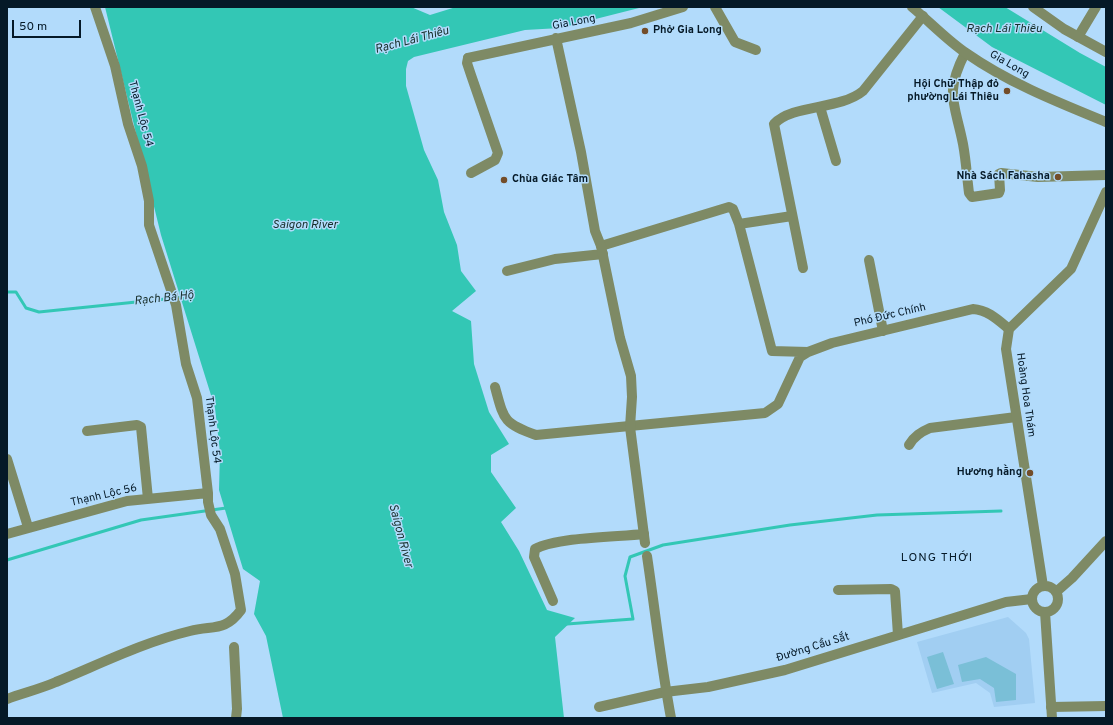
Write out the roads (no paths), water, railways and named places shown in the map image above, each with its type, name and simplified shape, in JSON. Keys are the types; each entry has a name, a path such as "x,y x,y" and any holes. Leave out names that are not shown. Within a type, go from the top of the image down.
{"street":[{"name":"Thạnh Lộc 54","path":"7,699 54,683 126,652 190,631 220,627 233,621 241,610 235,574 220,529 211,515 208,504 197,398 186,364 176,304 149,226 149,201 142,166 128,124 115,66 95,7"},
{"name":"Gia Long","path":"472,173 495,160 498,153 467,63 468,58 631,23 683,7"},
{"path":"715,7 734,42 756,50"},
{"name":"Gia Long","path":"912,7 965,52 1034,93 1106,122"},
{"path":"1033,7 1078,37 1106,52"},
{"path":"1078,37 1096,7"},
{"path":"803,268 774,124 779,119 855,98 863,91 923,16"},
{"path":"556,38 582,152 595,231 602,250 620,338 631,376 632,397 630,427 662,659 665,692 672,718"},
{"path":"965,52 956,71 952,86 954,112 963,144 969,193 972,197 999,193 998,174 1001,173 1038,177 1106,174"},
{"path":"820,107 836,161"},
{"path":"1009,329 1071,269 1106,192"},
{"path":"507,271 555,259 602,250 729,207 733,209 739,224 792,216"},
{"name":"Phó Đức Chính","path":"739,224 772,351 808,352 832,343 973,309 987,312 1009,329"},
{"path":"869,260 883,330"},
{"name":"Hoàng Hoa Thám","path":"1009,329 1006,349 1043,586"},
{"path":"495,387 503,416 514,427 536,435 765,413 778,404 800,357 808,352"},
{"path":"909,445 912,439 919,433 930,428 1016,418"},
{"path":"87,431 137,425 141,427 148,499"},
{"path":"7,459 28,527"},
{"name":"Thạnh Lộc 56","path":"7,534 127,501 208,493"},
{"path":"553,601 534,558 535,549 542,545 559,542 645,539"},
{"path":"1056,592 1072,578 1106,541"},
{"path":"1043,586 1050,587 1056,592 1058,600 1056,607 1045,612 1034,607 1032,599 1035,591 1043,586"},
{"path":"838,590 891,589 896,591 898,635"},
{"name":"Đường Cầu Sắt","path":"599,707 665,692 708,687 785,670 1006,602 1032,599"},
{"path":"1045,612 1052,718"},
{"path":"234,647 237,709 236,718"},
{"path":"1051,707 1106,706"}],"water":[{"name":"Saigon River","path":"105,7 411,7 430,15 456,7 643,7 560,28 525,30 414,57 408,61 406,69 406,86 424,150 438,180 444,212 457,245 461,271 476,291 452,311 471,321 474,364 489,412 509,444 491,455 491,472 516,508 501,522 519,551 547,610 575,618 555,637 564,718 283,718 266,636 254,614 260,581 243,569 219,490 220,452 215,408 161,235"},
{"name":"Rạch Lái Thiêu","path":"938,7 1005,7 1080,53 1106,67 1106,105 992,47"}],"waterway":[{"name":"Rạch Bá Hộ","path":"7,292 16,292 26,308 39,312 185,297"},
{"path":"7,560 141,520 226,508"},
{"path":"567,624 633,619 625,576 630,557 663,545 790,525 877,515 1001,511"}],"place":[{"name":"Phở Gia Long","path":"645,31"},
{"name":"Hội Chữ Thập đỏ phường Lái Thiêu","path":"1007,91"},
{"name":"Nhà Sách Fahasha","path":"1058,177"},
{"name":"Chùa Giác Tâm","path":"504,180"},
{"name":"Hương hằng","path":"1030,473"}],"district":[{"name":"LONG THỚI","path":"937,559"}]}
